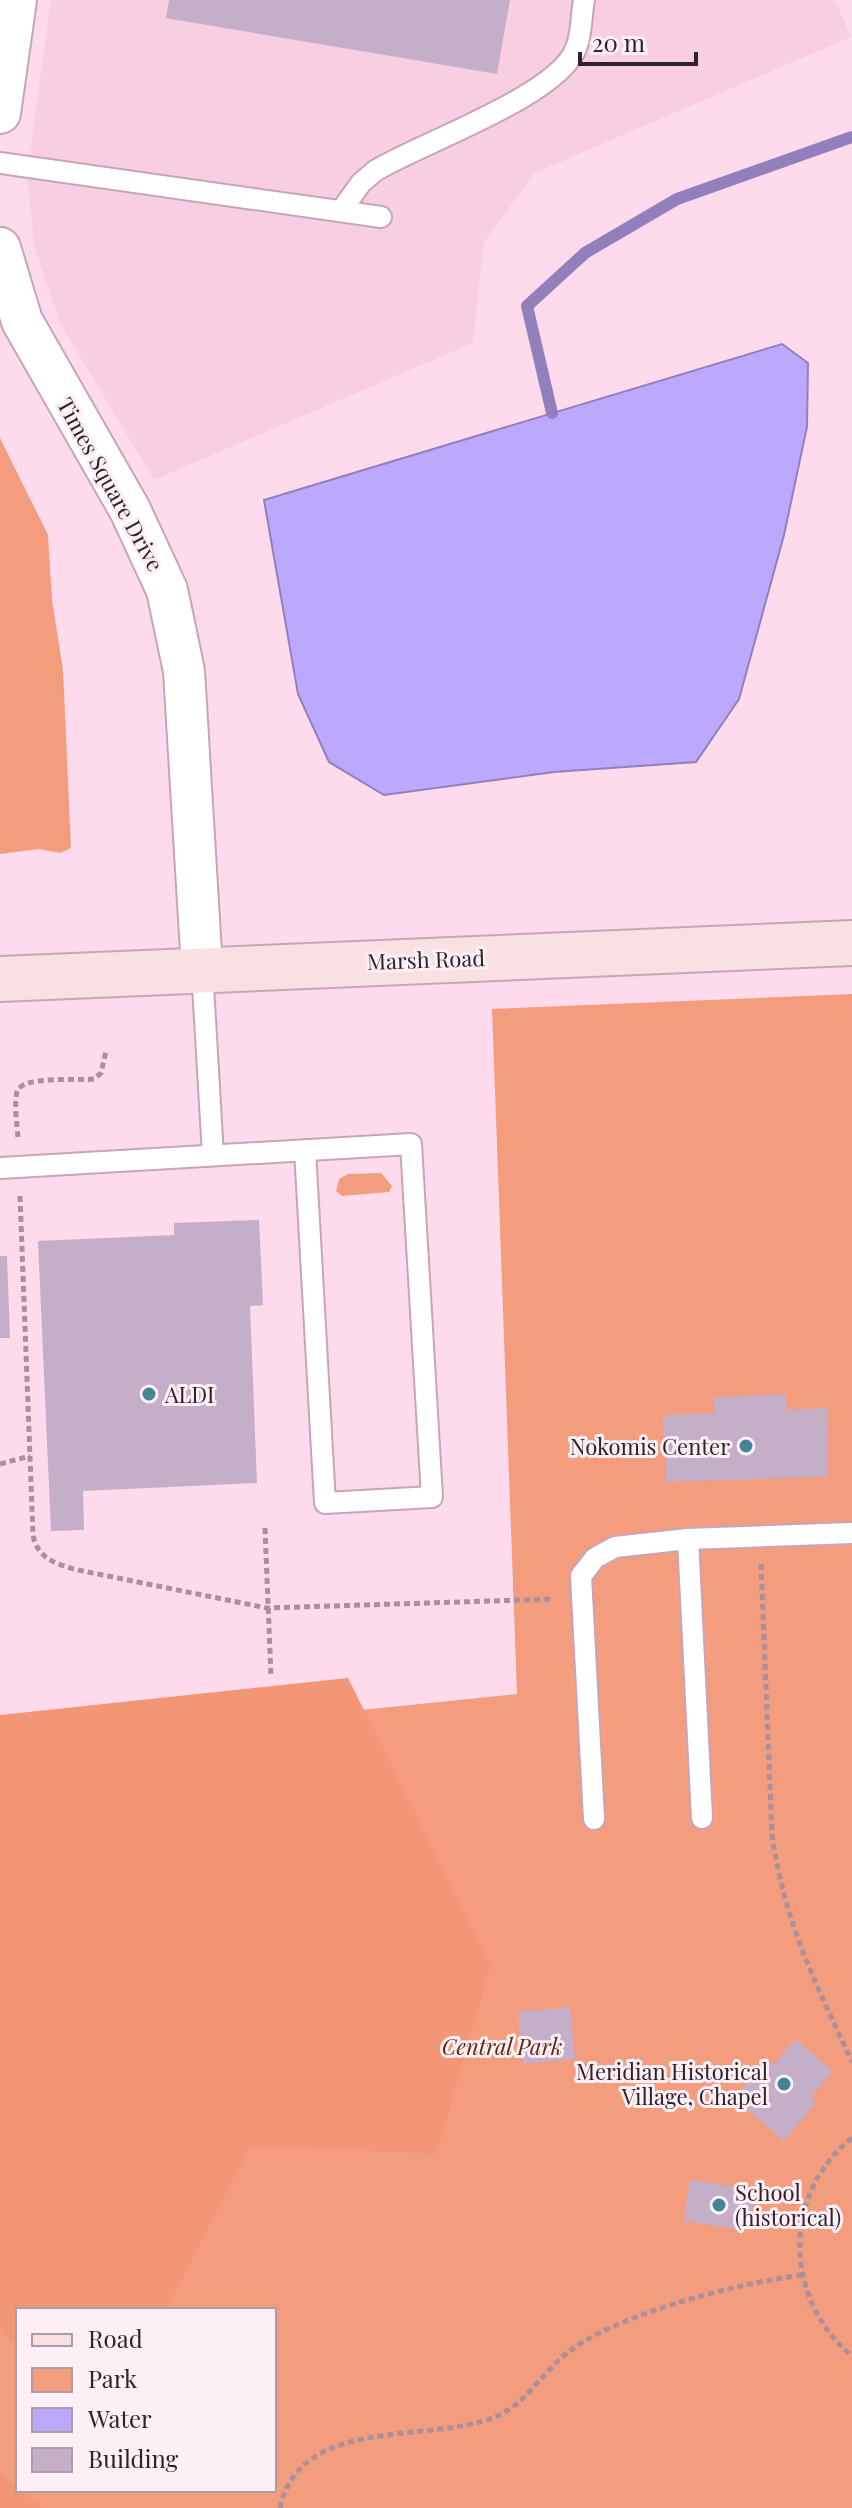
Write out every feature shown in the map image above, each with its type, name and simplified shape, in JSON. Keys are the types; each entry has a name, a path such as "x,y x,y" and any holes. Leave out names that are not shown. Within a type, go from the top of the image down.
{"main road":[{"name":"Marsh Road","path":"0,979 852,943"}],"street":[{"path":"0,113 16,0"},
{"name":"Times Square Drive","path":"0,248 22,321 130,510 167,590 184,671 202,969"}],"lane":[{"path":"341,211 361,183 375,171 509,105 560,70 576,50 584,0"},
{"path":"0,163 381,217"},
{"path":"202,969 213,1155"},
{"path":"0,1168 213,1155 411,1144 432,1497 325,1503 305,1150"},
{"path":"594,1819 581,1576 595,1558 615,1547 688,1539 852,1533"},
{"path":"688,1539 702,1818"}],"path":[{"path":"18,1144 17,1094 21,1085 32,1081 94,1079 101,1073 106,1051"},
{"path":"20,1191 33,1535 40,1553 50,1561 78,1570 267,1608 583,1598"},
{"path":"0,1464 30,1456"},
{"path":"265,1528 271,1676"},
{"path":"759,1535 772,1835 778,1878 790,1924 852,2062"},
{"path":"852,2138 826,2164 804,2208 800,2234 802,2275 814,2311 836,2342 852,2356"},
{"path":"280,2508 297,2471 317,2453 352,2442 461,2426 495,2417 516,2405 568,2353 598,2334 713,2294 802,2275"}],"shaded area":[{"path":"51,0 835,0 851,37 535,173 484,242 473,343 154,480 60,323 34,246 27,173"},
{"path":"348,1678 491,1965 437,2154 251,2145 167,2308 16,2308 16,2345 0,2331 0,1715"},
{"path":"0,2471 16,2488 16,2492 21,2492 45,2508 0,2508"}],"green space":[{"path":"0,438 48,535 52,600 63,670 71,848 60,853 39,849 0,854"},
{"name":"Central Park","path":"852,994 852,2508 0,2508 0,1747 517,1694 492,1009"},
{"path":"381,1173 392,1186 389,1192 342,1196 336,1191 339,1179 348,1174"}],"water":[{"path":"782,344 808,363 807,427 784,535 739,699 696,762 554,772 384,795 329,762 298,694 264,500"}],"building":[{"path":"169,0 510,0 497,74 166,18"},
{"name":"ALDI","path":"259,1220 263,1305 250,1306 257,1483 83,1491 84,1530 51,1531 38,1241 174,1235 174,1223"},
{"path":"0,1256 7,1256 10,1338 0,1338"},
{"name":"Nokomis Center","path":"786,1394 787,1410 828,1408 827,1477 666,1482 663,1415 715,1413 714,1397"},
{"path":"570,2007 575,2059 523,2064 518,2012"},
{"name":"Meridian Historical Village, Chapel","path":"795,2039 833,2071 811,2097 817,2102 784,2141 734,2098 767,2059 773,2065"},
{"name":"School (historical)","path":"690,2180 755,2190 748,2231 684,2221"}],"waterway":[{"path":"552,413 527,306 585,253 677,199 852,137"}],"place":[{"name":"ALDI","path":"149,1394"},
{"name":"Nokomis Center","path":"746,1446"},
{"name":"Meridian Historical Village, Chapel","path":"784,2084"},
{"name":"School (historical)","path":"719,2205"}]}
